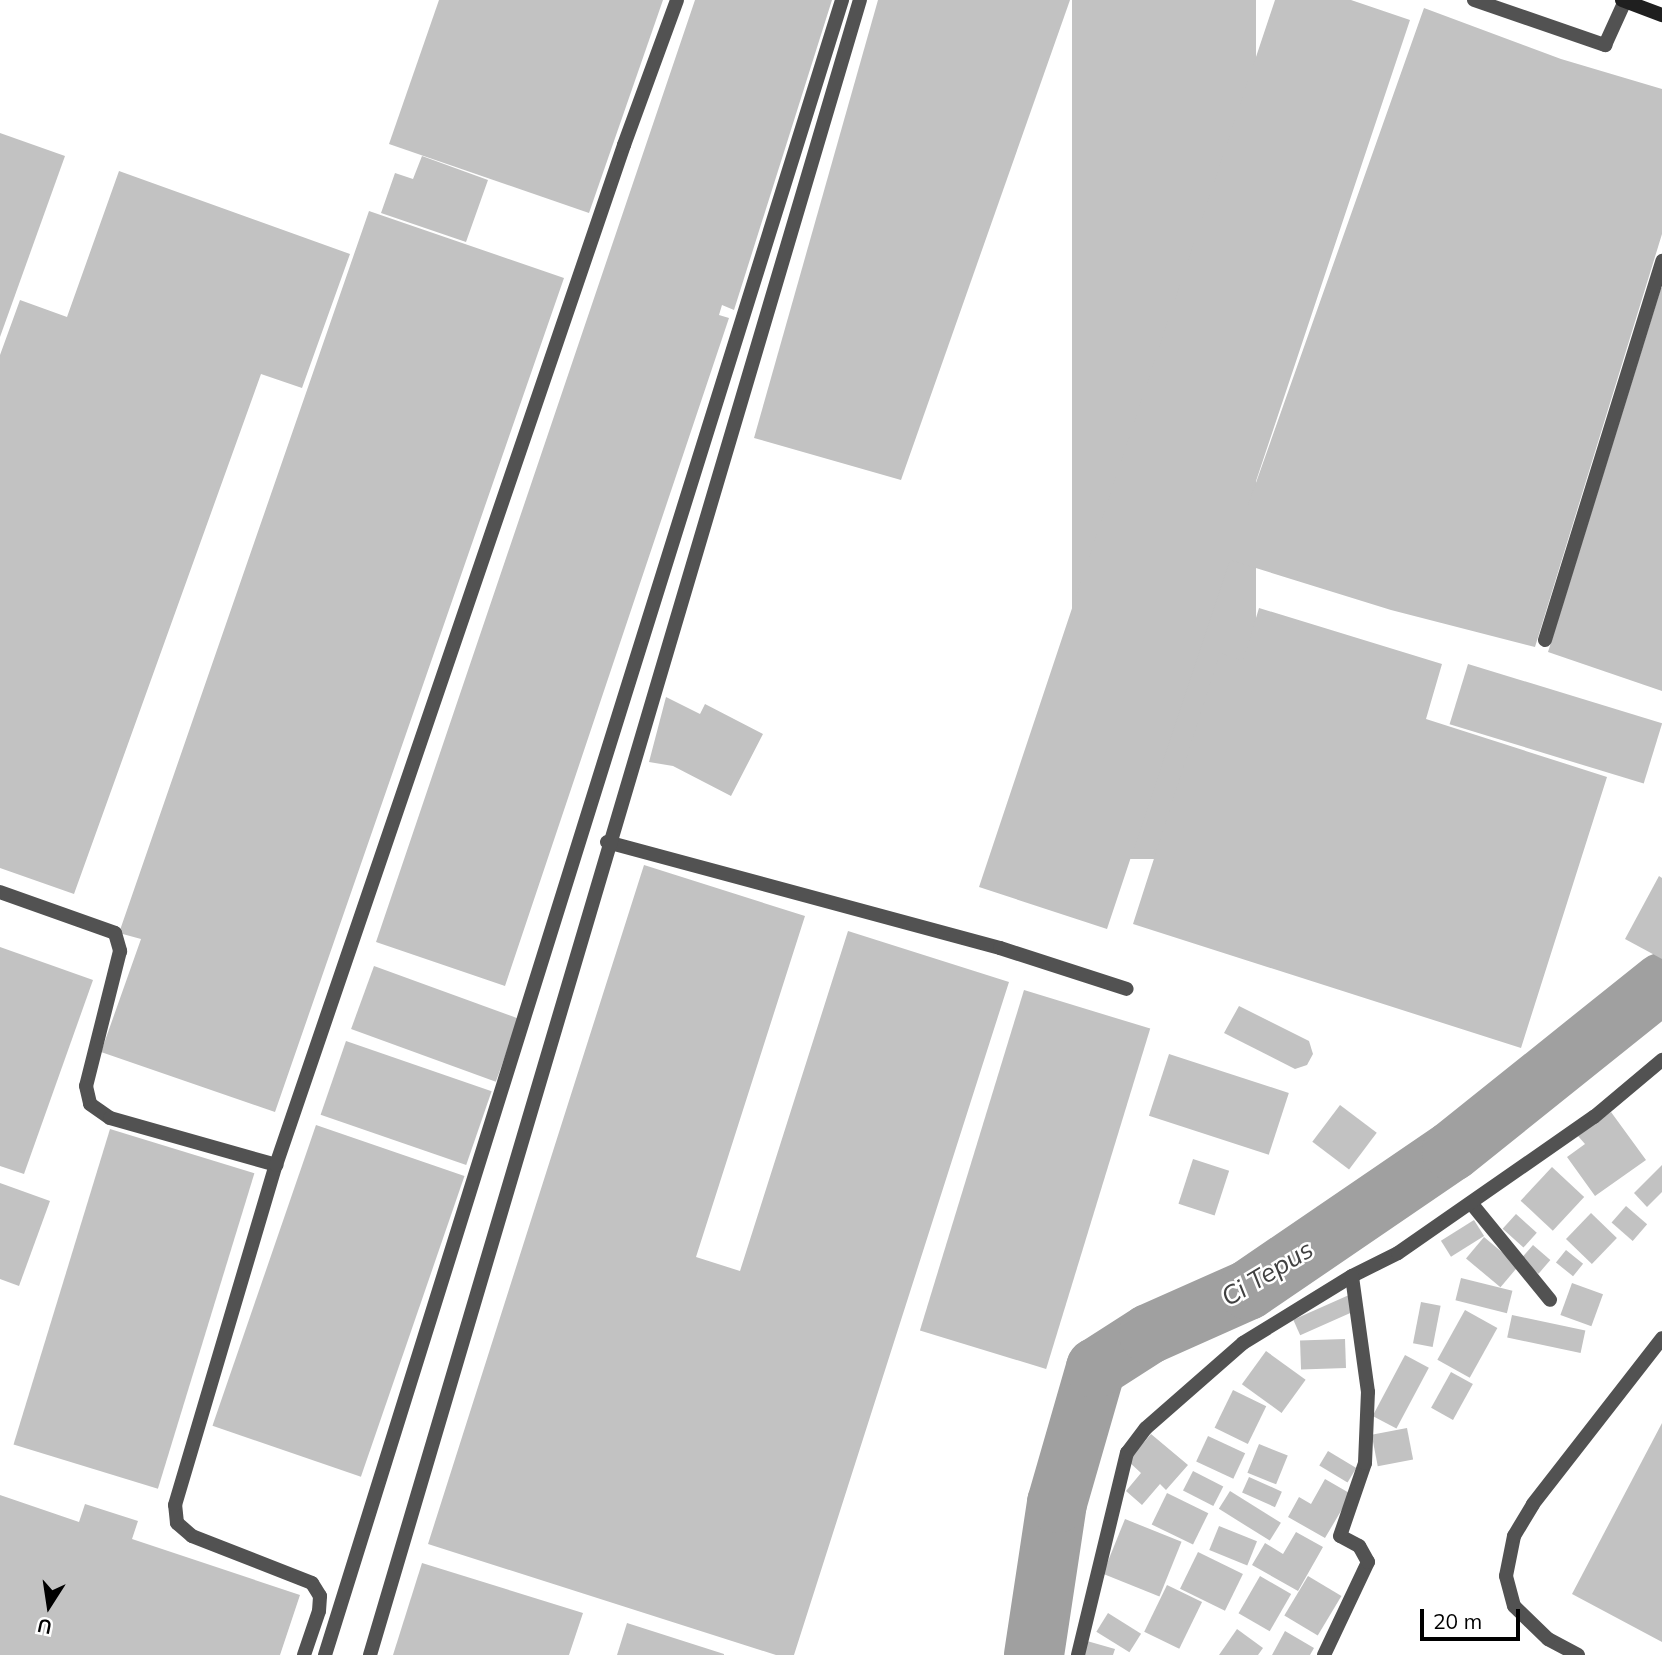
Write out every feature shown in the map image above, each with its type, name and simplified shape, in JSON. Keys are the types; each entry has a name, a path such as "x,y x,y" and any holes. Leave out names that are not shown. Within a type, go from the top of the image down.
{"main road":[{"path":"1623,1 1662,15"}],"street":[{"path":"304,1655 319,1611 320,1596 312,1583 192,1536 177,1523 174,1506 276,1165 624,145 677,0"},
{"path":"325,1655 842,0"},
{"path":"370,1655 607,842 860,0"},
{"path":"1475,0 1605,45 1623,1"},
{"path":"1545,640 1662,261"},
{"path":"607,842 1000,948 1128,989"},
{"path":"0,892 115,933 119,959 86,1086 90,1104 110,1118 276,1165"},
{"path":"1078,1655 1127,1453 1146,1428 1243,1343 1352,1276 1398,1253 1594,1117 1662,1060"},
{"path":"1471,1203 1550,1300"},
{"path":"1324,1655 1368,1562 1359,1546 1340,1536 1365,1463 1368,1392 1352,1276"},
{"path":"1578,1655 1548,1639 1514,1606 1506,1577 1514,1536 1533,1504 1662,1338"}],"building":[{"path":"439,0 663,0 589,213 389,144"},
{"path":"695,0 832,0 734,310 722,305 719,315 729,318 505,986 376,942"},
{"path":"878,0 1070,0 901,480 754,438"},
{"path":"1072,0 1256,0 1256,859 1072,859"},
{"path":"1275,0 1351,0 1410,20 1247,508 1424,8 1561,59 1662,89 1662,234 1535,647 1391,610 1230,560 1107,929 979,887"},
{"path":"0,133 65,156 0,337"},
{"path":"422,156 488,180 466,242 381,213 395,173 413,179"},
{"path":"119,171 350,254 302,388 261,374 74,894 0,868 0,355 20,300 67,317"},
{"path":"369,211 564,278 275,1112 101,1052 141,939 119,933"},
{"path":"1662,288 1662,691 1548,652"},
{"path":"1259,608 1442,664 1426,719 1607,777 1521,1048 1133,924 1220,653 1243,661"},
{"path":"1468,664 1662,723 1644,784 1450,724"},
{"path":"666,697 700,714 705,704 763,734 731,796 673,766 649,762"},
{"path":"644,865 805,916 696,1257 740,1271 848,931 1009,982 794,1655 776,1655 428,1544"},
{"path":"1659,876 1662,878 1662,959 1625,939"},
{"path":"0,947 93,980 24,1174 0,1166"},
{"path":"374,966 519,1019 496,1082 351,1029"},
{"path":"1024,990 1150,1029 1046,1369 920,1330"},
{"path":"1239,1006 1309,1041 1313,1054 1307,1065 1295,1069 1224,1033"},
{"path":"346,1041 492,1091 466,1165 321,1115"},
{"path":"1169,1054 1289,1093 1269,1155 1149,1116"},
{"path":"1340,1105 1377,1133 1349,1169 1312,1142"},
{"path":"1611,1112 1646,1160 1595,1196 1567,1157 1585,1144 1578,1136"},
{"path":"316,1125 464,1176 361,1477 212,1426"},
{"path":"110,1129 254,1173 158,1489 14,1445"},
{"path":"1193,1159 1229,1171 1215,1215 1178,1204"},
{"path":"1662,1165 1662,1192 1647,1207 1634,1193"},
{"path":"1552,1167 1584,1197 1553,1231 1521,1201"},
{"path":"0,1183 50,1201 19,1286 0,1279"},
{"path":"1626,1206 1647,1224 1633,1241 1612,1223"},
{"path":"1591,1213 1617,1238 1592,1264 1566,1239"},
{"path":"1516,1214 1537,1233 1523,1248 1503,1229"},
{"path":"1474,1220 1484,1236 1451,1257 1441,1241"},
{"path":"1484,1237 1518,1266 1500,1287 1466,1258"},
{"path":"1533,1245 1550,1260 1539,1274 1521,1259"},
{"path":"1566,1250 1583,1264 1573,1276 1556,1262"},
{"path":"1461,1278 1512,1291 1507,1313 1455,1300"},
{"path":"1572,1283 1603,1294 1591,1326 1560,1315"},
{"path":"1349,1295 1356,1311 1300,1335 1293,1320"},
{"path":"1421,1302 1441,1306 1433,1347 1413,1343"},
{"path":"1465,1310 1497,1328 1470,1378 1437,1360"},
{"path":"1512,1315 1585,1331 1581,1353 1507,1337"},
{"path":"1345,1339 1346,1368 1301,1370 1300,1341"},
{"path":"1266,1351 1306,1380 1282,1413 1242,1384"},
{"path":"1405,1355 1429,1368 1396,1429 1373,1416"},
{"path":"1451,1372 1473,1384 1453,1420 1431,1408"},
{"path":"1233,1390 1266,1406 1248,1444 1215,1428"},
{"path":"1662,1423 1662,1642 1572,1594"},
{"path":"1407,1428 1413,1459 1378,1466 1372,1435"},
{"path":"1151,1434 1188,1465 1166,1490 1160,1484 1142,1505 1126,1491 1141,1473 1128,1461"},
{"path":"1208,1436 1245,1453 1233,1479 1196,1461"},
{"path":"1259,1444 1288,1456 1276,1484 1247,1473"},
{"path":"1328,1451 1356,1468 1348,1483 1319,1466"},
{"path":"1193,1471 1223,1486 1213,1506 1183,1491"},
{"path":"1249,1477 1282,1492 1275,1507 1242,1493"},
{"path":"1325,1479 1351,1494 1325,1538 1288,1517 1299,1497 1311,1504"},
{"path":"1230,1491 1281,1523 1270,1541 1219,1509"},
{"path":"1167,1493 1208,1513 1193,1545 1152,1524"},
{"path":"0,1495 79,1522 85,1504 138,1521 132,1539 300,1595 280,1655 0,1655"},
{"path":"1125,1519 1182,1542 1159,1597 1103,1574"},
{"path":"1219,1526 1257,1541 1247,1565 1209,1550"},
{"path":"1296,1532 1323,1547 1298,1591 1252,1565 1265,1543 1283,1554"},
{"path":"1198,1552 1243,1574 1225,1611 1180,1589"},
{"path":"422,1563 583,1613 569,1655 393,1655"},
{"path":"1260,1576 1291,1594 1270,1631 1238,1613"},
{"path":"1308,1576 1341,1596 1318,1636 1284,1615"},
{"path":"1167,1585 1202,1602 1179,1649 1144,1632"},
{"path":"1108,1613 1141,1634 1129,1652 1096,1632"},
{"path":"627,1623 724,1654 724,1655 617,1655"},
{"path":"1237,1629 1263,1648 1258,1655 1219,1655"},
{"path":"1285,1631 1314,1648 1310,1655 1272,1655"},
{"path":"1087,1641 1115,1649 1113,1655 1083,1655"}],"waterway":[{"name":"Ci Tepus","path":"1034,1655 1057,1503 1096,1368 1149,1334 1248,1290 1452,1151 1662,983"}]}
